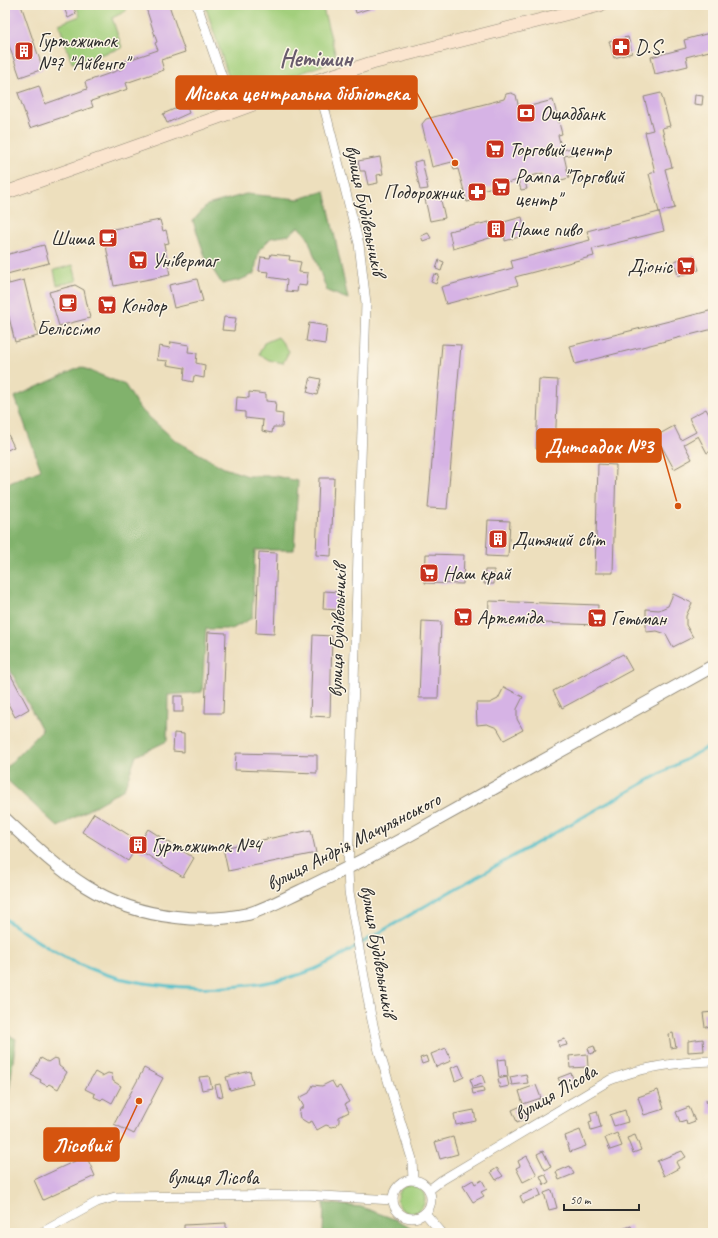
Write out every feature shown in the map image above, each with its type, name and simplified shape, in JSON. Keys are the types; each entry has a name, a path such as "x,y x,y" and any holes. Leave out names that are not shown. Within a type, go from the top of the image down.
{"main road":[{"path":"5,192 234,112 316,81 372,63 600,5"}],"street":[{"path":"198,5 234,112"},
{"name":"вулиця Будівельників","path":"316,81 326,114 359,244 366,303 348,869 350,900 368,1001 379,1052 412,1159 413,1180"},
{"name":"вулиця Андрія Мачулянського","path":"5,819 62,870 83,886 113,901 132,908 175,917 221,918 249,913 270,906 348,869 713,666"},
{"name":"вулиця Лісова","path":"429,1190 442,1180 610,1080 647,1068 713,1061"},
{"path":"413,1180 422,1183 429,1190 431,1202 425,1213 414,1218 408,1218 397,1211 393,1200 396,1188 407,1181 413,1180"},
{"name":"вулиця Лісова","path":"41,1233 97,1202 116,1197 306,1194 393,1200"},
{"path":"425,1213 442,1233"}],"green space":[{"path":"76,5 124,5 126,11 112,18 122,48 72,63 59,24 80,16"},
{"path":"205,5 322,5 337,60 256,89 241,88 229,78"},
{"path":"325,191 348,299 327,291 308,238 299,226 289,235 271,238 259,250 254,274 240,280 222,284 206,259 193,221 207,205 246,194 299,199"},
{"path":"73,265 77,281 57,285 54,270"},
{"path":"278,337 289,351 283,363 269,360 259,354 264,343"},
{"path":"81,367 125,385 140,409 175,440 224,468 248,476 275,476 298,481 294,550 255,550 252,618 232,629 206,629 202,692 168,695 167,741 136,756 124,789 58,827 5,778 5,769 42,730 5,660 5,485 41,470 15,397"},
{"path":"5,1033 16,1039 6,1115 5,1114"},
{"path":"411,1185 421,1189 425,1199 421,1209 411,1213 401,1209 397,1199 401,1189"},
{"path":"324,1203 361,1207 397,1220 418,1233 323,1233"}],"building":[{"name":"Гуртожиток №7 \"Айвенго\"","path":"5,5 21,5 43,69 20,77 5,34"},
{"path":"63,5 73,5 76,14 68,18"},
{"path":"145,5 169,5 185,52 161,60 164,70 126,83 128,89 91,101 93,107 30,128 18,93 39,86 45,104 87,89 85,82 122,69 120,63 158,50 155,43 157,42"},
{"path":"354,5 374,5 374,7 356,13"},
{"path":"713,32 713,50 686,57 688,66 655,74 651,57 686,48 684,40"},
{"name":"D.S.","path":"628,37 632,53 614,58 609,41"},
{"name":"Торговий центр","path":"511,93 516,95 519,109 553,100 562,134 558,135 562,150 572,148 574,154 564,156 569,178 546,184 543,173 524,178 527,189 521,190 518,180 478,191 481,199 467,202 458,169 454,170 452,162 432,167 422,124 426,119 504,99 506,94"},
{"path":"661,93 670,126 662,128 672,167 665,169 675,208 659,212 649,174 655,172 645,132 653,130 644,97"},
{"path":"695,95 703,96 702,105 694,104"},
{"path":"186,104 189,113 167,123 163,114"},
{"path":"380,157 383,174 377,175 378,183 368,185 365,171 360,171 358,161"},
{"path":"422,160 428,189 420,190 414,162"},
{"path":"440,196 445,218 430,221 425,199"},
{"path":"659,212 664,231 592,249 594,256 515,277 518,285 446,304 441,287 513,268 511,261 590,240 587,231"},
{"path":"522,217 526,235 505,241 504,222"},
{"name":"Універмаг","path":"160,220 163,231 166,230 169,243 164,244 170,275 114,286 103,231"},
{"path":"489,222 490,227 499,225 501,232 492,234 493,237 453,249 449,231"},
{"path":"428,233 431,238 423,241 421,236"},
{"path":"44,245 49,263 7,274 9,284 24,280 38,336 15,342 5,301 5,255"},
{"path":"271,254 290,256 289,260 301,262 299,272 308,273 306,286 298,285 297,292 286,291 287,280 268,277 269,272 259,271 261,257 270,258"},
{"name":"Діоніс","path":"694,255 699,270 678,276 674,261"},
{"path":"439,260 444,262 441,271 436,269"},
{"path":"434,274 439,275 436,284 431,282"},
{"path":"197,279 203,301 174,308 169,285"},
{"path":"75,285 84,290 90,318 59,326 49,292"},
{"name":"Кондор","path":"111,297 114,310 104,312 101,299"},
{"path":"713,310 713,329 575,364 570,346"},
{"path":"224,317 236,318 234,331 222,330"},
{"path":"309,323 327,326 325,344 306,341"},
{"path":"171,342 189,345 188,352 197,353 196,363 205,365 204,378 194,376 193,382 184,380 185,368 167,365 168,361 157,360 159,346 170,348"},
{"path":"442,344 461,345 447,509 428,508"},
{"path":"311,377 321,379 317,395 307,392"},
{"path":"539,379 558,380 555,449 536,449"},
{"path":"249,392 266,394 266,401 276,402 275,413 283,414 282,427 273,427 272,433 262,431 263,420 245,418 245,412 236,411 237,397 249,398"},
{"path":"706,409 713,422 713,450 707,453 698,436 684,444 692,459 674,469 656,436 674,426 681,440 696,432 689,418"},
{"path":"5,428 14,447 5,451"},
{"path":"598,464 616,465 613,573 595,573"},
{"path":"319,478 334,478 331,556 316,555"},
{"name":"Дитячий світ","path":"488,520 510,521 508,557 486,556"},
{"path":"259,552 277,553 274,634 256,633"},
{"path":"426,554 464,555 463,584 425,583"},
{"path":"485,570 494,570 494,584 484,584"},
{"path":"324,591 339,592 339,610 323,609"},
{"path":"673,594 692,603 686,616 686,625 693,637 673,647 666,634 657,631 646,632 646,609 659,610 668,606"},
{"path":"489,601 598,605 597,625 488,621"},
{"name":"Артеміда","path":"458,615 469,615 469,620 458,620"},
{"path":"422,621 441,622 438,698 419,698"},
{"path":"208,632 226,633 223,713 205,713"},
{"path":"313,635 332,636 330,717 310,716"},
{"path":"623,654 632,670 562,708 553,691"},
{"path":"5,668 7,668 29,709 15,717 5,698"},
{"path":"504,687 523,697 517,709 517,719 523,730 504,740 497,728 487,724 477,725 476,703 490,703 498,699"},
{"path":"174,696 183,696 183,712 174,712"},
{"path":"174,733 184,734 184,752 173,751"},
{"path":"236,753 317,755 317,773 235,770"},
{"name":"Гуртожиток №4","path":"94,813 140,842 148,829 194,858 183,877 136,848 128,861 82,832"},
{"path":"311,830 316,853 228,871 223,848"},
{"path":"713,1012 713,1026 705,1027 703,1013"},
{"path":"673,1033 676,1047 671,1048 669,1034"},
{"path":"565,1039 567,1045 559,1047 558,1041"},
{"path":"703,1039 704,1051 688,1052 688,1041"},
{"path":"594,1046 596,1052 590,1054 588,1048"},
{"path":"446,1048 451,1061 436,1067 431,1054"},
{"path":"587,1054 588,1067 570,1068 569,1056"},
{"path":"426,1056 428,1062 422,1064 420,1058"},
{"path":"41,1058 48,1062 54,1058 58,1059 59,1066 67,1072 58,1089 49,1084 47,1086 40,1082 41,1080 31,1075"},
{"path":"506,1059 508,1076 499,1077 497,1060"},
{"path":"459,1065 464,1077 455,1081 451,1068"},
{"path":"144,1068 163,1078 134,1134 114,1124"},
{"path":"250,1071 253,1084 230,1090 226,1077"},
{"path":"95,1072 102,1076 108,1073 112,1074 113,1081 121,1086 112,1103 103,1098 101,1100 94,1097 95,1094 85,1089"},
{"path":"571,1073 574,1081 562,1086 558,1078"},
{"path":"526,1074 528,1083 512,1085 510,1077"},
{"path":"482,1075 485,1083 473,1087 470,1079"},
{"path":"209,1076 212,1088 202,1090 199,1077"},
{"path":"507,1077 509,1086 500,1088 498,1079"},
{"path":"332,1081 336,1088 340,1086 349,1102 345,1104 349,1112 339,1117 339,1122 336,1126 331,1127 326,1125 317,1130 312,1121 308,1123 300,1118 300,1109 304,1107 299,1098 309,1093 313,1085 322,1086"},
{"path":"220,1084 223,1096 218,1097 215,1085"},
{"path":"536,1085 541,1098 523,1104 519,1091"},
{"path":"483,1087 484,1092 473,1094 472,1089"},
{"path":"658,1090 664,1109 644,1115 638,1097"},
{"path":"713,1099 713,1114 709,1114 706,1100"},
{"path":"521,1106 527,1118 517,1122 512,1110"},
{"path":"689,1107 695,1121 687,1124 686,1120 680,1122 676,1112"},
{"path":"474,1110 476,1121 456,1125 454,1114"},
{"path":"625,1110 628,1122 614,1126 610,1115"},
{"path":"597,1111 601,1127 591,1130 589,1122 592,1121 590,1113"},
{"path":"580,1130 586,1146 570,1152 565,1136"},
{"path":"617,1133 622,1146 610,1150 605,1138"},
{"path":"635,1135 641,1150 633,1153 627,1138"},
{"path":"453,1137 458,1154 440,1159 435,1142"},
{"path":"82,1146 95,1176 43,1200 34,1180 75,1161 71,1151"},
{"path":"543,1151 551,1167 545,1170 537,1154"},
{"path":"682,1151 686,1157 676,1162 679,1168 664,1176 657,1161"},
{"path":"527,1156 537,1175 523,1182 516,1168 520,1166 518,1161"},
{"path":"570,1166 574,1174 559,1180 556,1172"},
{"path":"497,1168 503,1176 496,1180 491,1172"},
{"path":"545,1174 549,1182 544,1185 540,1176"},
{"path":"473,1180 475,1184 482,1180 487,1189 481,1192 484,1196 473,1202 463,1186"},
{"path":"538,1188 541,1195 523,1203 520,1196"},
{"path":"552,1190 557,1208 549,1210 544,1193"},
{"path":"226,1223 226,1233 184,1233 184,1225"},
{"path":"631,1226 633,1233 610,1233"}],"waterway":[{"path":"5,919 43,945 83,966 108,975 137,982 167,986 230,987 261,983 289,977 315,969 331,961 451,891 713,744"}],"place":[{"name":"D.S.","path":"621,47"},
{"name":"Гуртожиток №7 \"Айвенго\"","path":"24,51"},
{"name":"Ощадбанк","path":"526,113"},
{"name":"Торговий центр","path":"495,149"},
{"name":"Міська центральна бібліотека","path":"455,163"},
{"name":"Рампа \"Торговий центр\"","path":"501,187"},
{"name":"Подорожник","path":"477,192"},
{"name":"Наше пиво","path":"496,229"},
{"name":"Шиша","path":"108,238"},
{"name":"Універмаг","path":"138,260"},
{"name":"Діоніс","path":"686,266"},
{"name":"Беліссімо","path":"68,303"},
{"name":"Кондор","path":"107,305"},
{"name":"Дитсадок №3","path":"678,506"},
{"name":"Дитячий світ","path":"498,539"},
{"name":"Наш край","path":"429,573"},
{"name":"Артеміда","path":"463,617"},
{"name":"Гетьман","path":"597,618"},
{"name":"Гуртожиток №4","path":"138,845"},
{"name":"Лісовий","path":"139,1101"}],"district":[{"name":"Нетішин","path":"316,58"}]}
